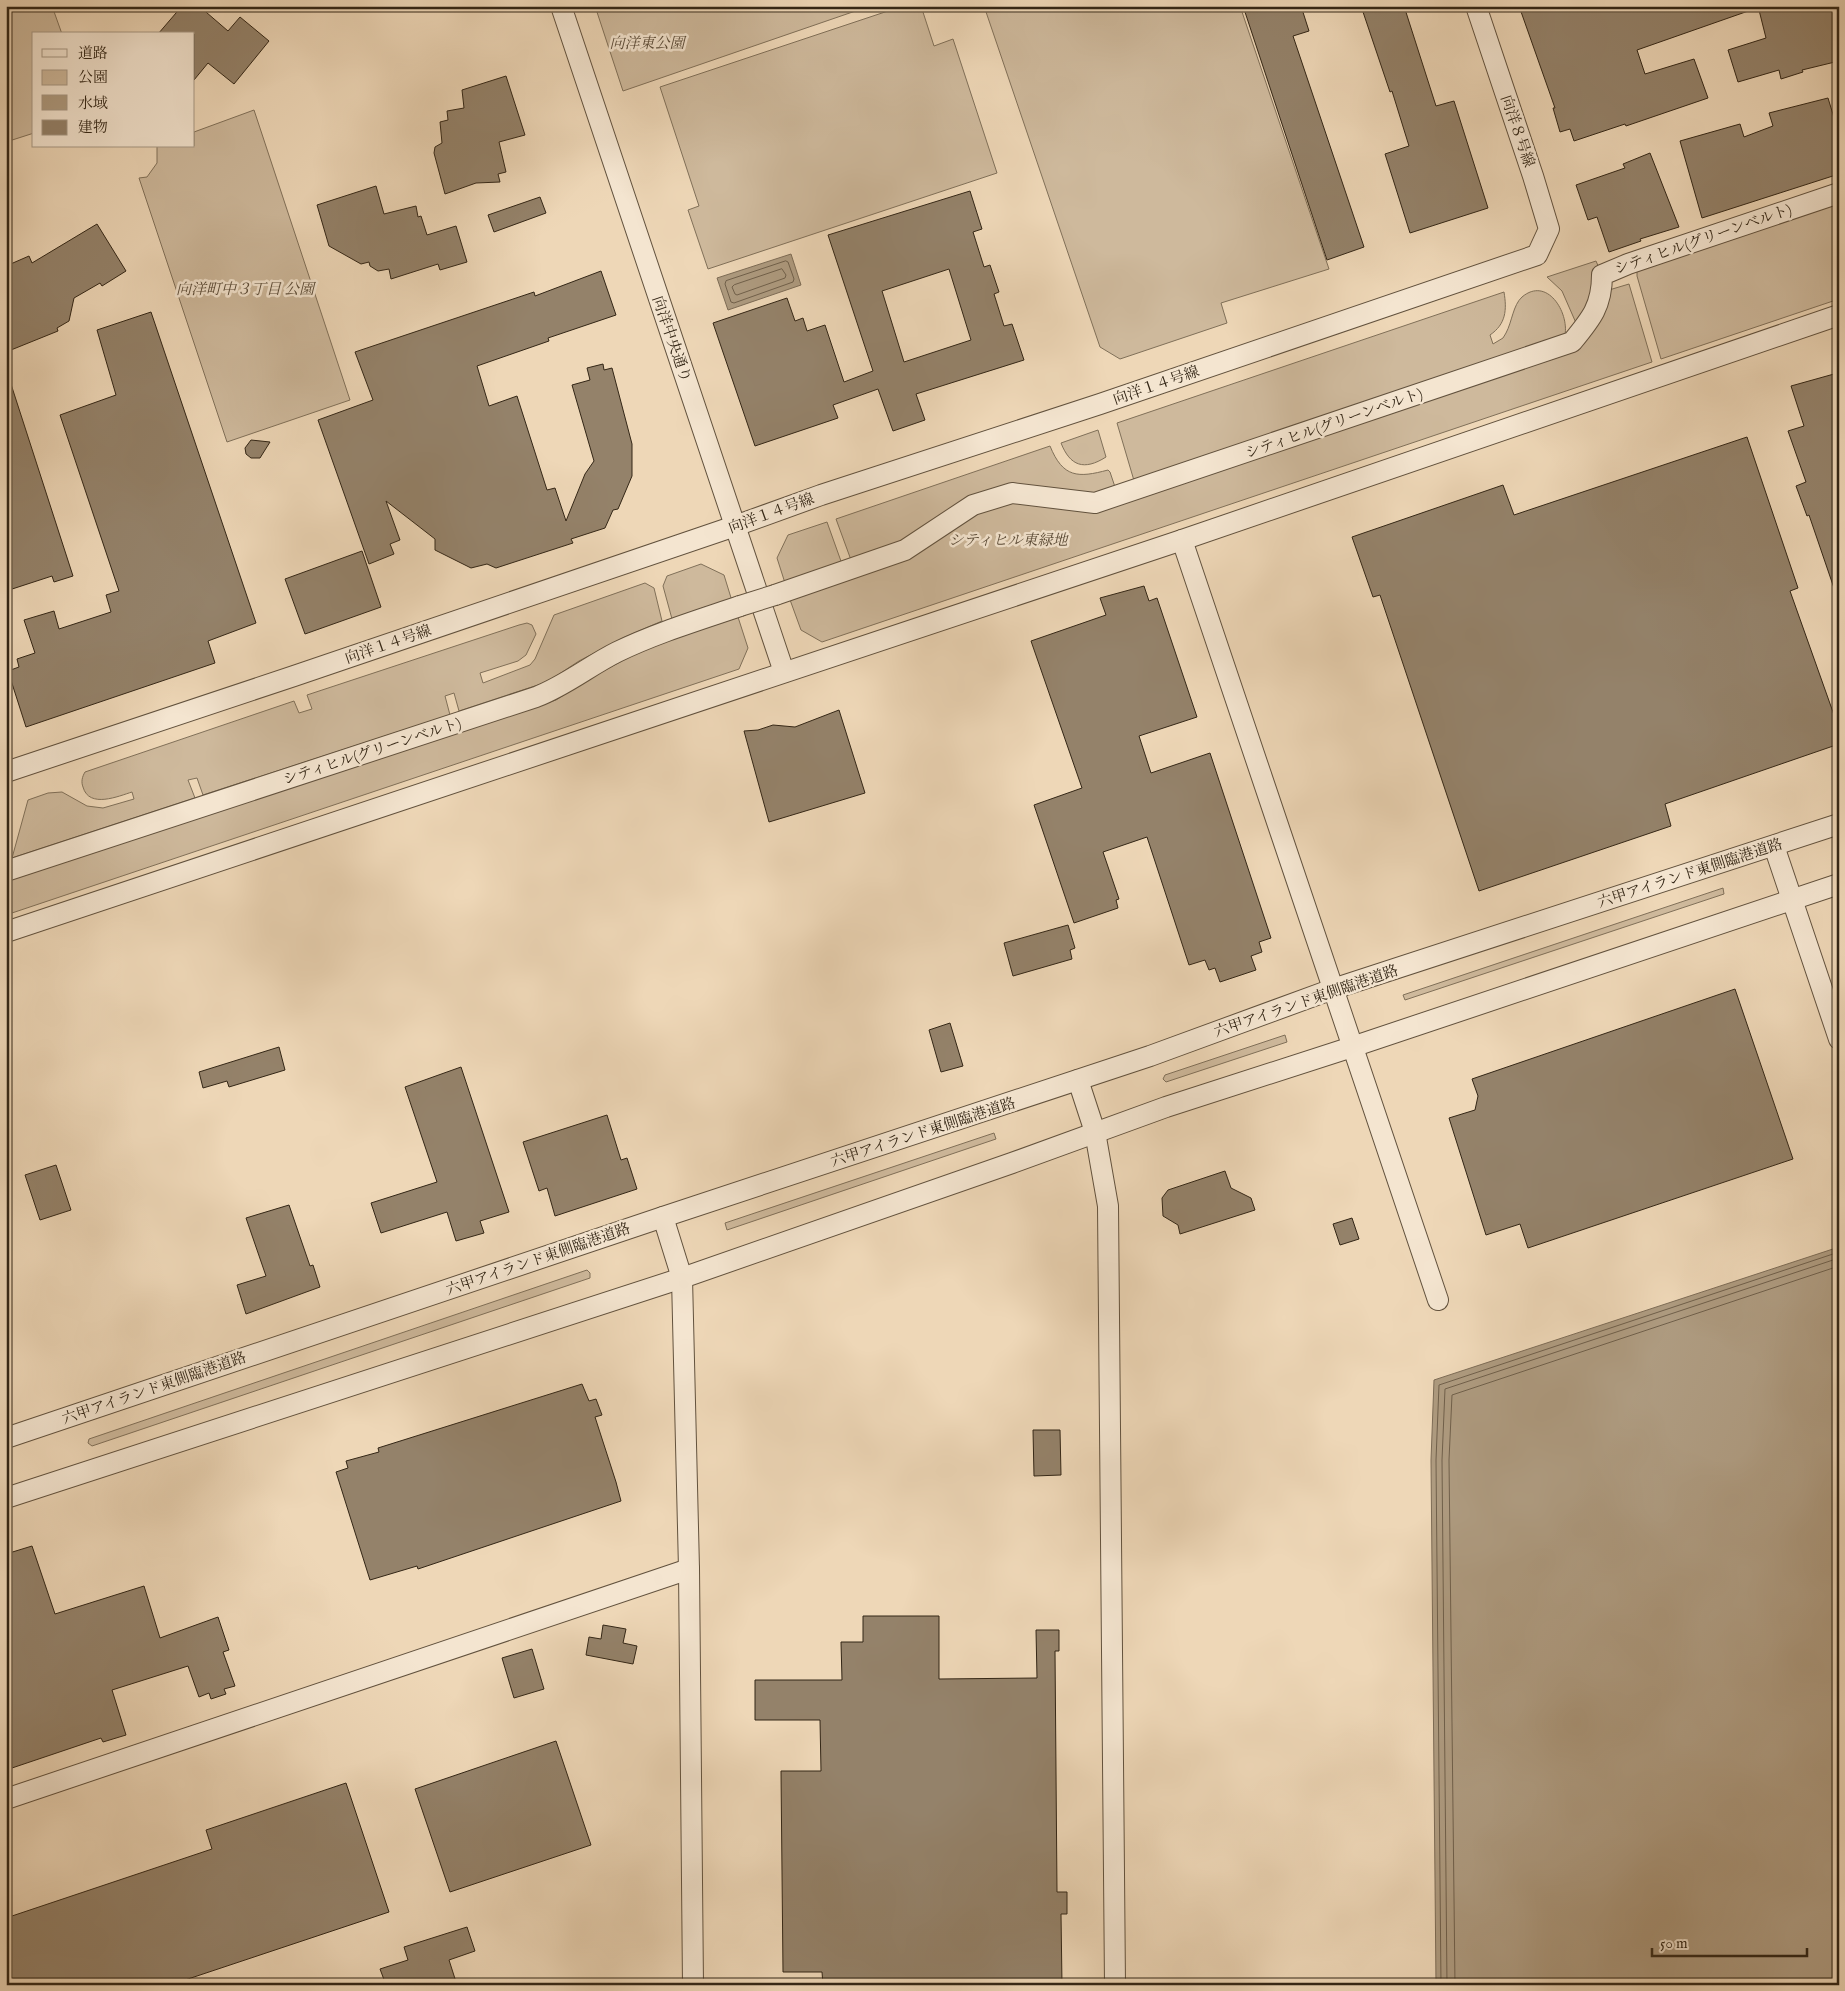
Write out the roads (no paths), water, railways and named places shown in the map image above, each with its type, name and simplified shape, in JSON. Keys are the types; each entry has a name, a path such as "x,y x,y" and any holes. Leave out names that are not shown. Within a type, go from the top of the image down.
{"street":[{"name":"向洋中央通り","path":"561,6 784,672"},
{"name":"向洋８号線","path":"1476,6 1533,176 1549,230 1537,255"},
{"name":"シティヒル(グリーンベルト)","path":"6,871 536,697 554,690 585,669 618,652 729,610 905,550 973,505 1012,493 1095,503 1572,342 1593,317 1602,292 1602,275 1628,264 1839,193"},
{"name":"向洋１４号線","path":"6,772 1537,255"},
{"path":"6,932 1182,540 1839,316"},
{"path":"1182,540 1438,1300"},
{"name":"六甲アイランド東側臨港道路","path":"6,1438 663,1216 1150,1056 1332,989 1839,824"},
{"path":"1774,846 1839,1039"},
{"path":"6,1498 682,1278 1096,1132 1839,884"},
{"path":"1078,1080 1096,1132 1108,1206 1115,1985"},
{"path":"663,1216 682,1278 689,1569 692,1985"},
{"path":"6,1799 689,1569"}],"water":[{"path":"791,254 801,285 728,310 717,278"},
{"path":"1839,1247 1839,1985 1436,1985 1431,1460 1434,1380"}],"park label":[{"name":"向洋東公園","path":"647,43"},
{"name":"向洋町中３丁目 公園","path":"245,289"},
{"name":"シティヒル東緑地","path":"1008,540"}]}
